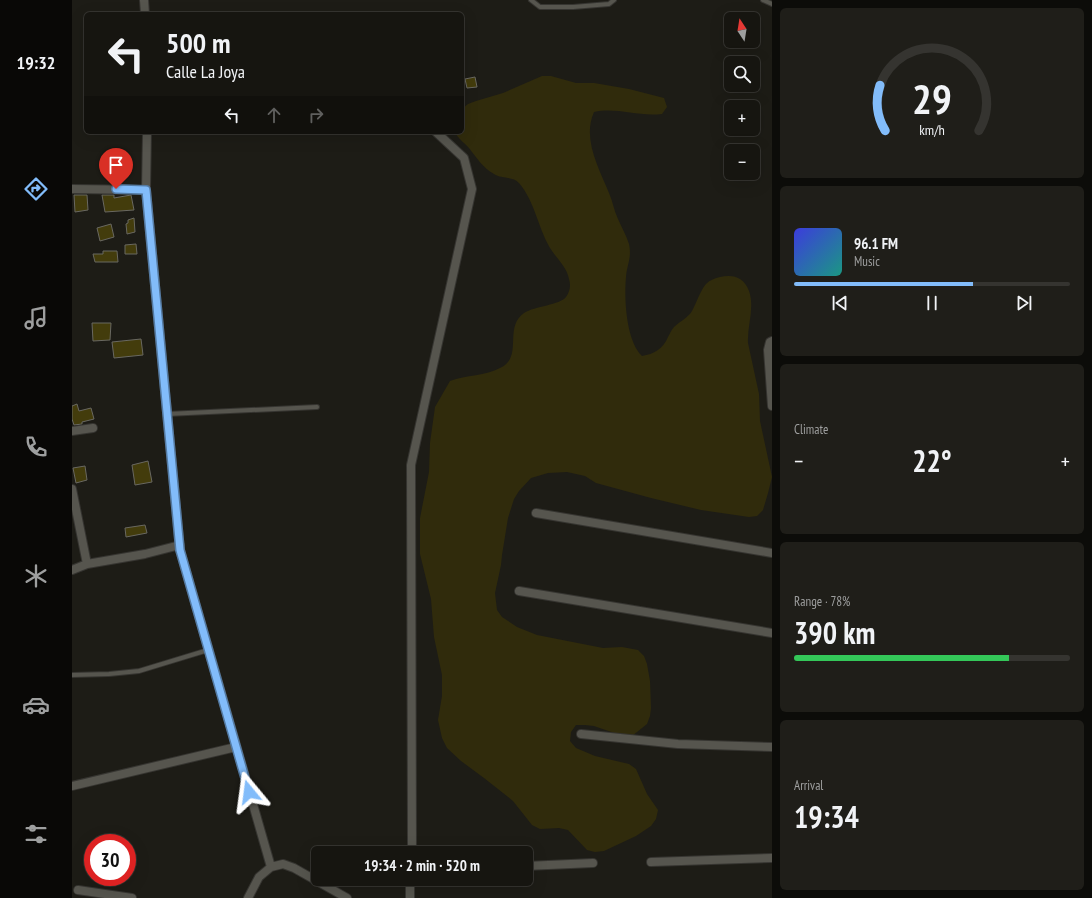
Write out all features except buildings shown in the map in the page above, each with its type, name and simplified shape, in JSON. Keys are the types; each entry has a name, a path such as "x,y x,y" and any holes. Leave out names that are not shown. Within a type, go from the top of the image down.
{"street":[{"path":"144,0 145,12"},
{"path":"147,134 146,190 180,545 208,650 271,867"},
{"path":"412,846 411,465 472,189 464,158 438,134"},
{"path":"72,189 146,190"},
{"path":"772,340 768,350 772,406"},
{"path":"72,431 93,428"},
{"path":"72,489 87,564"},
{"path":"536,513 772,553"},
{"path":"72,570 87,564 145,554 180,545"},
{"path":"519,591 772,633"},
{"path":"581,734 678,744 772,747"},
{"path":"72,786 236,747"},
{"path":"651,862 772,858"},
{"path":"533,866 594,863"},
{"path":"248,898 259,877 271,867 283,864 294,868 347,898"},
{"path":"410,886 410,898"},
{"path":"78,890 132,898"}],"lane":[{"path":"531,0 540,7 573,7 609,4 614,0"},
{"path":"763,0 772,4"},
{"path":"167,414 317,407"},
{"path":"72,675 109,674 139,671 208,650"}],"shaded area":[{"path":"542,76 551,76 576,83 594,83 629,89 664,98 667,107 662,114 653,115 619,111 594,112 590,133 593,153 629,244 630,257 626,277 625,296 627,319 632,340 642,356 658,350 664,345 673,328 686,318 694,308 702,290 711,280 725,276 734,276 744,282 751,297 748,343 759,394 760,421 772,477 763,510 757,516 749,517 701,510 596,483 585,476 567,472 548,473 531,478 514,499 508,518 495,593 497,610 502,617 517,627 537,635 603,648 622,647 638,650 644,656 647,664 650,681 651,708 647,724 632,736 623,736 594,726 585,725 576,725 571,732 570,741 576,748 595,756 629,764 636,769 647,794 658,810 656,819 651,826 636,836 604,851 595,852 587,850 568,830 559,828 540,829 532,825 513,801 461,761 447,748 442,738 438,720 442,696 442,675 434,637 431,599 420,554 420,518 429,472 430,443 435,407 450,381 489,373 507,363 513,350 515,326 518,319 524,313 563,300 569,291 570,286 568,275 547,243 525,191 516,181 510,178 497,176 486,169 456,134 464,134 464,107 476,101 503,93"}],"route":[{"path":"116,189 146,190 180,550 249,792"}]}
